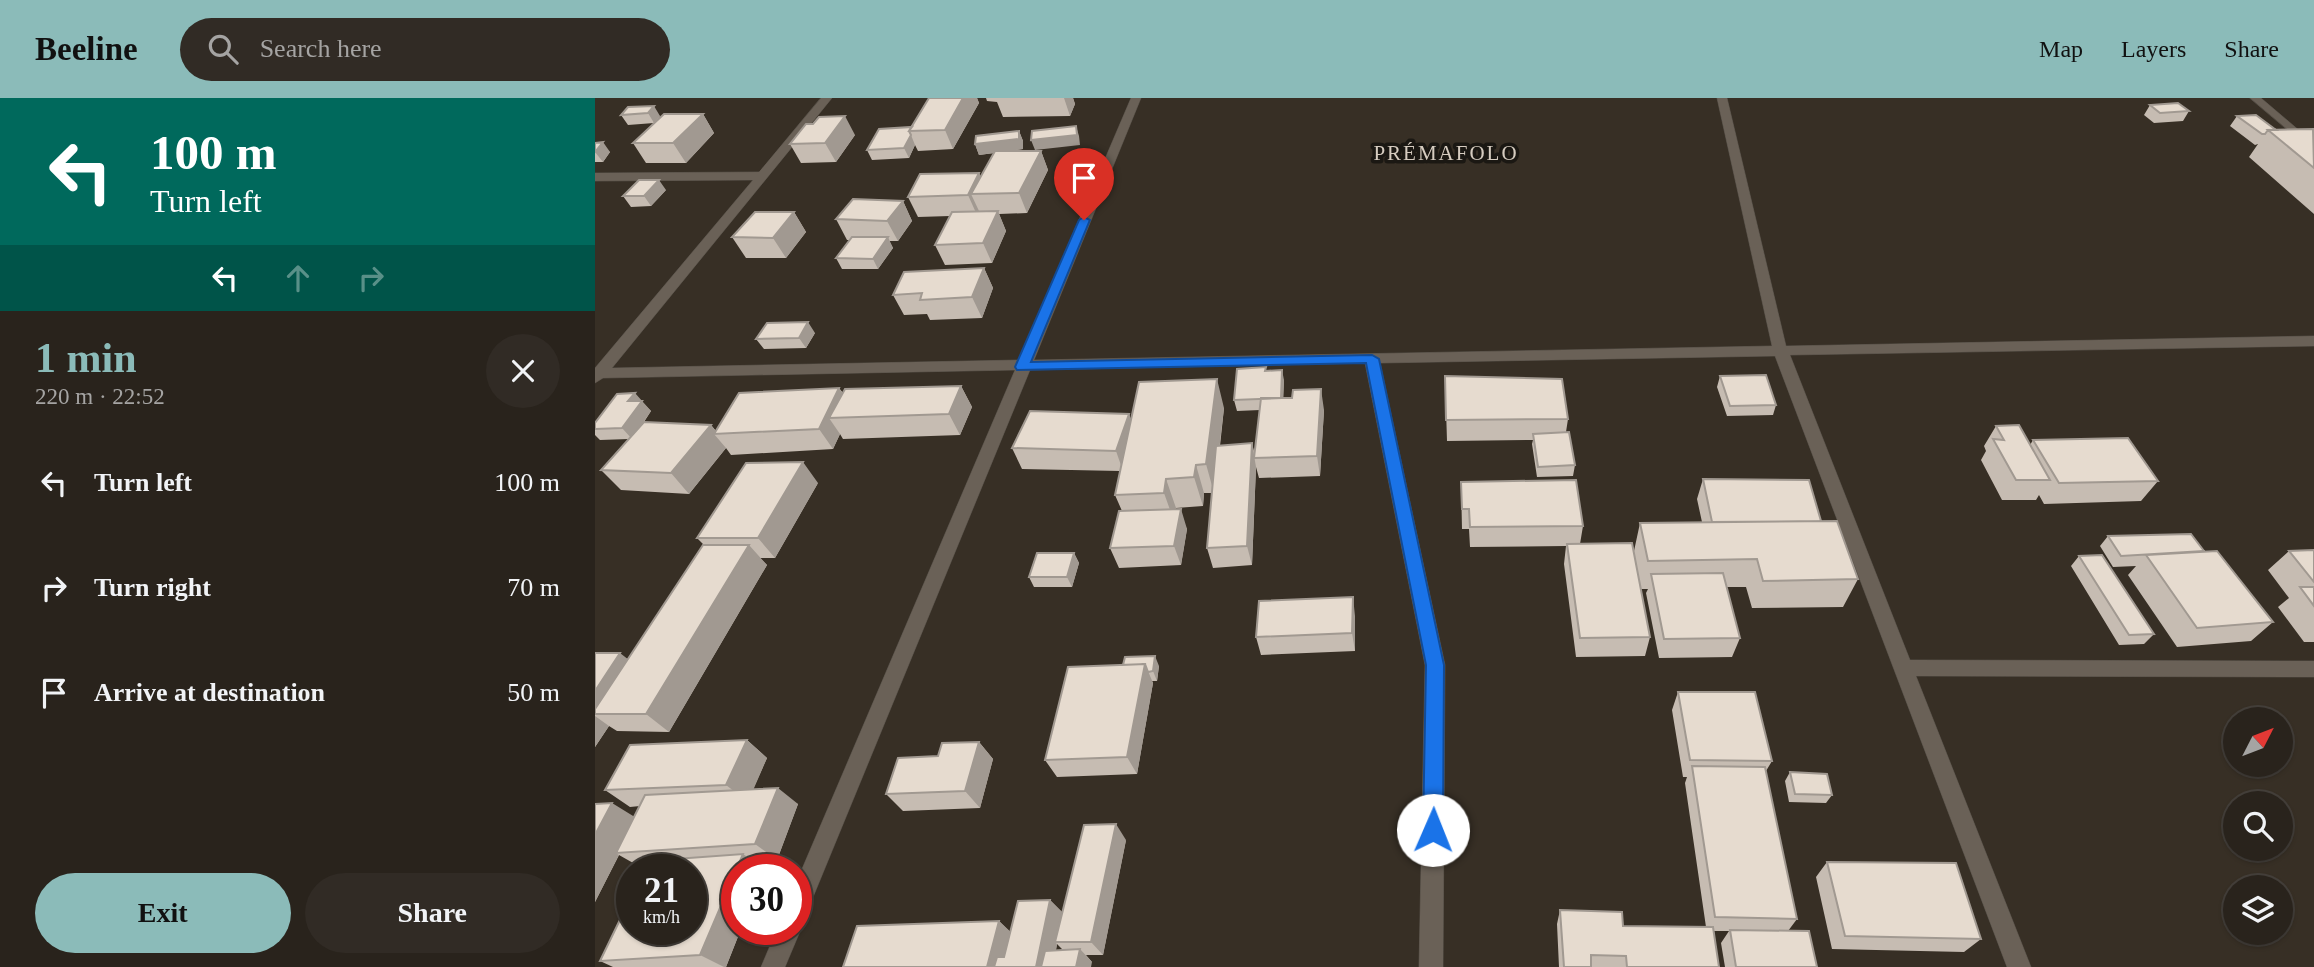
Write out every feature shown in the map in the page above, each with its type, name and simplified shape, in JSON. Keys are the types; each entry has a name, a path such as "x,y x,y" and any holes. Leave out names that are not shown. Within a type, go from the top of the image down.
{"street":[{"path":"597,375 828,98"},
{"path":"812,872 1136,98"},
{"path":"1722,98 1780,350 2019,967"},
{"path":"2255,98 2314,149"},
{"path":"595,177 762,176"},
{"path":"597,375 2314,341"},
{"path":"1372,359 1435,665 1431,967"},
{"path":"1903,668 2314,669"},
{"path":"773,967 782,945"}],"building":[{"path":"929,98 963,98 945,130 909,131"},
{"path":"2178,103 2189,111 2160,113 2150,105"},
{"path":"654,106 648,113 621,115 628,107"},
{"path":"664,114 703,114 673,143 633,143"},
{"path":"2256,115 2276,130 2268,130 2262,134 2237,116"},
{"path":"845,116 825,143 790,144 806,124 813,124 819,117"},
{"path":"1076,126 1077,135 1031,140 1032,131"},
{"path":"912,127 904,148 867,150 879,129"},
{"path":"2313,129 2314,168 2268,130"},
{"path":"1019,131 1019,139 975,144 976,136"},
{"path":"603,142 595,152 595,143"},
{"path":"995,151 1041,151 1019,193 971,194"},
{"path":"979,173 968,195 908,197 920,174"},
{"path":"639,180 659,180 644,196 623,196"},
{"path":"853,199 903,201 887,221 836,219"},
{"path":"998,211 983,243 935,245 952,212"},
{"path":"755,212 794,212 773,238 732,237"},
{"path":"852,237 888,237 873,259 836,258"},
{"path":"984,268 972,297 920,300 922,293 893,295 904,272"},
{"path":"808,322 799,338 756,339 767,323"},
{"path":"1266,367 1265,371 1282,370 1281,398 1234,400 1237,369"},
{"path":"1766,375 1776,405 1730,406 1720,376"},
{"path":"1445,376 1562,379 1568,419 1446,420"},
{"path":"1217,379 1206,464 1196,465 1194,477 1166,479 1164,493 1115,495 1139,382"},
{"path":"961,386 949,414 829,418 845,389"},
{"path":"839,388 819,429 714,434 739,393"},
{"path":"1321,389 1317,456 1254,458 1261,398 1292,398 1293,390"},
{"path":"635,393 628,401 642,401 622,428 595,429 595,423 617,394"},
{"path":"1030,411 1129,414 1116,451 1012,448"},
{"path":"644,422 711,425 671,473 601,470"},
{"path":"2019,425 2050,480 2016,480 1993,439 2004,440 1996,426"},
{"path":"1569,432 1575,465 1538,467 1533,434"},
{"path":"2128,438 2158,481 2059,483 2033,440"},
{"path":"1252,443 1247,546 1207,548 1216,446"},
{"path":"803,462 758,538 697,538 746,463"},
{"path":"1703,479 1809,480 1821,521 1712,522"},
{"path":"1576,480 1583,526 1470,527 1469,509 1462,509 1461,482"},
{"path":"1181,509 1174,546 1110,548 1119,511"},
{"path":"1837,521 1858,579 1763,581 1757,559 1648,561 1640,523"},
{"path":"2191,534 2204,551 2121,556 2108,536"},
{"path":"1632,543 1650,637 1580,638 1567,544"},
{"path":"703,545 749,545 646,714 595,714 595,709"},
{"path":"2314,550 2314,582 2289,551"},
{"path":"2217,551 2273,622 2197,628 2146,555"},
{"path":"1037,553 1074,553 1067,577 1029,577"},
{"path":"2102,555 2154,634 2129,635 2079,556"},
{"path":"1723,573 1740,638 1664,639 1651,574"},
{"path":"2300,587 2314,587 2314,606"},
{"path":"1353,597 1352,633 1256,637 1259,601"},
{"path":"595,653 620,653 595,691"},
{"path":"1155,656 1153,671 1148,672 1145,664 1123,665 1125,657"},
{"path":"1145,664 1127,757 1045,760 1068,667"},
{"path":"1678,692 1755,692 1772,761 1690,760"},
{"path":"747,740 726,785 605,790 630,745"},
{"path":"979,742 965,791 886,794 898,758 938,756 942,743"},
{"path":"1692,766 1765,767 1797,919 1715,917"},
{"path":"1790,772 1827,774 1832,795 1795,794"},
{"path":"778,788 755,844 616,853 645,795"},
{"path":"612,803 595,835 595,804"},
{"path":"1116,824 1091,942 1055,942 1084,825"},
{"path":"721,856 721,906 707,939 707,857"},
{"path":"1827,862 1956,863 1981,939 1845,936"},
{"path":"1050,900 1036,967 994,967 997,957 1004,957 1018,901"},
{"path":"1560,910 1622,912 1623,926 1713,927 1719,967 1627,967 1626,956 1591,955 1591,967 1564,967"},
{"path":"999,921 987,967 843,967 857,926"},
{"path":"616,928 616,945 704,945 700,955 600,961"},
{"path":"1730,930 1809,931 1817,967 1736,967"},
{"path":"1080,949 1076,967 1041,967 1045,951"}],"district":[{"name":"PRÉMAFOLO","path":"1446,153"}],"route":[{"path":"1084,220 1022,367 1372,359 1435,665 1433,830"}]}
